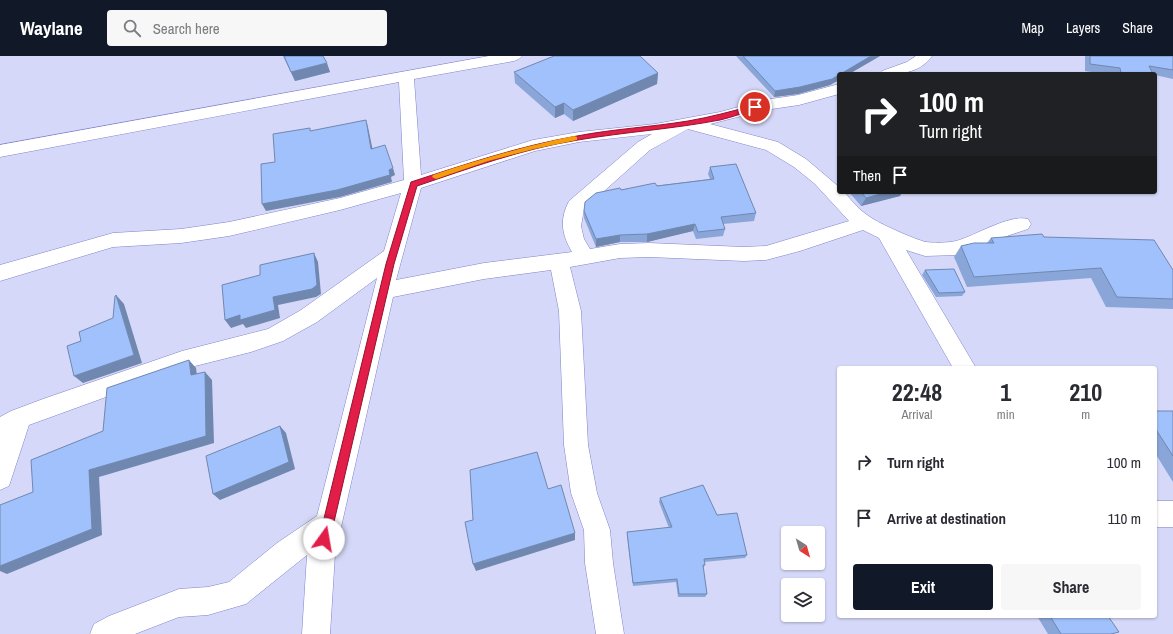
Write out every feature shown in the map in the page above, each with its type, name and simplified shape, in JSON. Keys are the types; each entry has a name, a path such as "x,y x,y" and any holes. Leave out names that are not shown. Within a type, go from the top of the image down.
{"street":[{"path":"0,151 514,56"},
{"path":"893,72 909,67 921,60 924,56"},
{"path":"316,633 321,554 383,291 413,184 406,75"},
{"path":"0,273 113,240 181,236 229,229 340,204 413,184 533,146 602,134 655,129 721,117 764,105 799,100 837,90"},
{"path":"585,257 575,241 572,228 571,216 576,206 644,146 686,123 772,146 800,163 821,180 830,188 850,212 864,223 925,249 958,248 985,236 1021,224"},
{"path":"383,291 484,272 558,262 620,251 649,250 744,254 766,253 793,246 864,223"},
{"path":"887,234 951,347 964,366"},
{"path":"0,478 10,424 182,360 251,343 275,335 309,316 393,255"},
{"path":"558,262 570,311 576,445 584,493 597,530 599,563 610,634"},
{"path":"1157,514 1173,514"},
{"path":"104,634 119,626 179,603 208,601 236,594 328,524"}],"building":[{"path":"284,56 323,56 327,63 291,72"},
{"path":"554,56 640,56 658,73 573,110 564,103 555,107 514,72"},
{"path":"743,56 871,56 844,72 837,72 837,76 832,79 800,87 775,91"},
{"path":"1090,56 1173,56 1173,70 1149,66 1152,72 1121,72 1120,68 1090,64"},
{"path":"366,120 371,149 385,145 393,168 389,170 390,175 337,190 262,204 261,164 275,162 273,134 310,128 310,131"},
{"path":"736,164 756,213 721,217 725,229 698,232 695,224 647,234 620,235 596,239 584,211 585,202 596,193 620,188 621,190 655,183 657,186 714,179 710,167"},
{"path":"863,194 880,194 866,198"},
{"path":"1042,234 1044,237 1154,240 1173,270 1173,299 1117,297 1101,268 974,277 961,246 974,243 994,243 991,238"},
{"path":"314,253 317,285 312,289 273,297 275,310 240,320 240,315 225,320 222,285 260,275 260,265"},
{"path":"954,269 965,292 939,293 925,270"},
{"path":"116,295 134,355 74,376 67,346 81,341 79,332 113,318"},
{"path":"189,360 191,375 205,372 206,436 89,470 92,529 0,566 0,505 33,492 31,460 103,431 107,388"},
{"path":"1157,411 1173,411 1173,456 1157,431"},
{"path":"280,426 289,462 213,494 206,456"},
{"path":"537,452 548,489 561,485 575,533 473,564 465,522 473,520 470,470"},
{"path":"703,485 717,515 737,513 747,555 704,559 705,565 703,565 707,594 679,594 677,579 633,583 627,532 672,527 660,498"},
{"path":"1051,618 1109,618 1119,632 1111,634 1061,634"}],"slow traffic":[{"path":"436,177 533,146 574,138"}],"route":[{"path":"324,539 390,264 413,184 533,146 579,137 655,129 721,117 755,107"}]}
